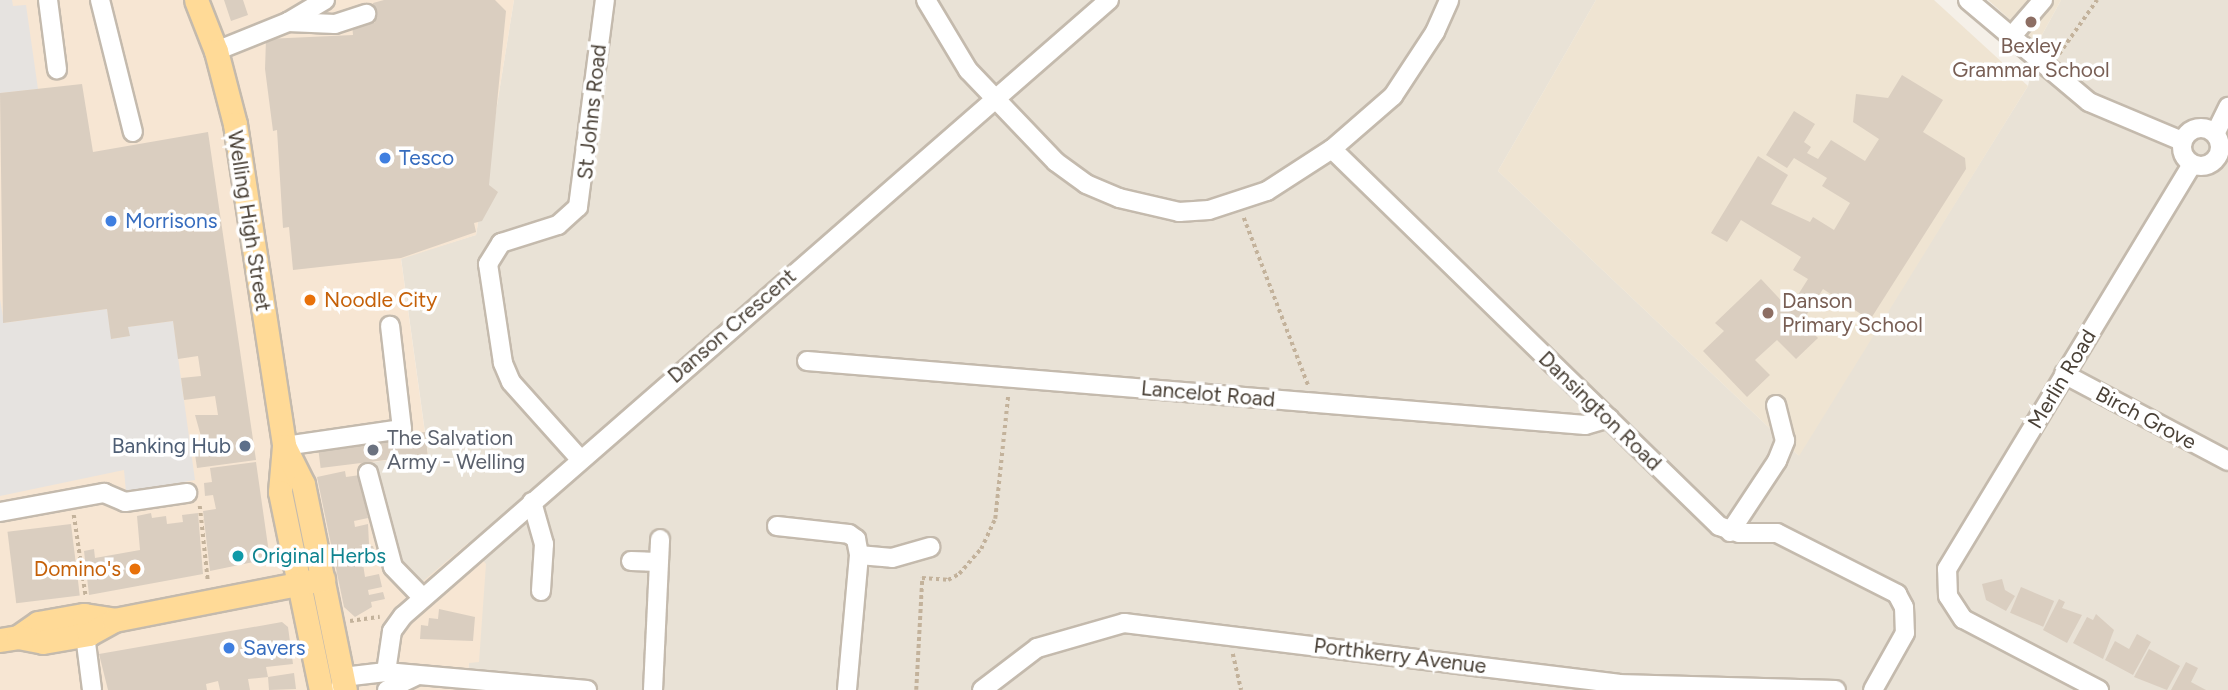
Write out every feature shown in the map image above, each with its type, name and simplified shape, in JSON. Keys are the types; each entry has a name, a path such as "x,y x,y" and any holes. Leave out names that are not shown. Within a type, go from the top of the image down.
{"main road":[{"name":"Welling High Street","path":"196,0 216,51 235,124 284,446 280,492 321,690"},
{"name":"Welling High Street","path":"284,446 303,484 343,686"},
{"path":"9,639 43,642 86,635 114,620 323,579"},
{"path":"9,639 38,623 84,615 114,620"}],"street":[{"path":"48,0 57,69"},
{"path":"100,0 133,132"},
{"path":"216,51 288,22 325,0"},
{"name":"St Johns Road","path":"580,458 510,382 503,363 488,264 491,252 501,243 558,225 578,206 605,0"},
{"path":"926,0 968,70 992,100 1056,162 1086,184 1119,198 1179,212 1238,202 1267,191 1332,149 1392,96 1435,32 1449,0"},
{"name":"Danson Crescent","path":"386,672 392,631 424,598 580,458 1109,0"},
{"path":"1968,0 2089,102 2182,141 2204,130 2216,132"},
{"path":"2011,37 2043,0"},
{"path":"288,22 335,24 366,14"},
{"path":"2216,132 2228,107"},
{"path":"2182,141 2180,153 2192,165 2222,157 2222,143 2216,132"},
{"name":"Dansington Road","path":"1332,149 1710,519 1730,532"},
{"name":"Merlin Road","path":"2099,690 1963,619 1948,596 1947,569 2192,165"},
{"path":"284,446 402,429 390,326"},
{"name":"Lancelot Road","path":"807,361 1585,425 1609,418"},
{"name":"Birch Grove","path":"2064,374 2228,461"},
{"path":"1730,532 1777,461 1785,441 1776,405"},
{"path":"368,473 393,568 424,598"},
{"path":"0,512 104,493 125,502 193,496"},
{"path":"532,502 544,544 541,591"},
{"path":"777,526 849,534 856,539 859,555 847,690"},
{"path":"1730,532 1777,533 1887,585 1904,607 1905,633 1873,690"},
{"path":"653,690 660,539"},
{"path":"859,555 892,558 930,547"},
{"path":"631,561 658,562"},
{"name":"Porthkerry Avenue","path":"982,690 1037,648 1112,624 1228,634 1618,684 1836,690"},
{"path":"86,635 92,690"},
{"path":"343,686 386,672 428,679 587,690"},
{"path":"387,690 428,679"}],"path":[{"path":"2045,67 2097,0"},
{"path":"1238,202 1311,392"},
{"path":"916,690 922,578 948,580 959,574 981,549 995,519 1009,390"},
{"path":"193,496 208,581"},
{"path":"72,498 87,603"},
{"path":"344,622 384,617"},
{"path":"1228,634 1241,690"}],"shaded area":[{"path":"0,0 514,0 476,235 401,259 428,455 373,462 401,566 421,583 468,543 486,564 479,662 469,663 467,690 0,690"},
{"path":"0,0 12,0 13,6 26,5 38,89 0,93"},
{"path":"514,0 1596,0 1498,171 1798,455 2028,86 2037,44 2061,0 2228,0 2228,690 467,690 469,662 478,662 421,583 401,566 373,462 428,454 401,258 476,235"},
{"name":"Danson Primary School","path":"1596,0 1934,0 2028,86 1799,456 1498,171"},
{"name":"Bexley Grammar School","path":"1988,0 2061,0 2037,44"},
{"path":"0,299 4,323 107,309 112,339 129,336 128,327 173,321 195,480 126,492 124,470 0,496"}],"building":[{"path":"224,0 243,0 248,15 231,21"},
{"name":"Tesco","path":"384,0 495,0 506,11 489,185 498,192 482,221 474,223 476,232 401,258 293,270 289,227 283,228 277,130 273,131 265,69 266,39 353,35 352,24 375,23 373,3"},
{"path":"1902,75 1943,100 1923,132 1965,158 1966,169 1870,320 1823,289 1802,322 1818,338 1796,359 1777,340 1755,360 1770,375 1747,397 1703,351 1724,331 1715,323 1761,279 1789,309 1808,279 1793,270 1801,257 1741,220 1727,242 1711,233 1758,156 1788,175 1771,204 1810,222 1813,217 1834,230 1850,203 1822,186 1827,178 1794,158 1787,168 1766,155 1794,111 1815,124 1804,142 1811,147 1807,153 1818,159 1831,140 1865,161 1879,139 1853,122 1856,94 1888,98"},
{"name":"Morrisons","path":"82,84 93,152 208,132 256,460 197,468 193,441 202,440 195,415 218,415 215,396 184,400 181,378 201,376 198,356 178,359 173,321 128,327 130,336 111,339 107,309 3,323 0,93"},
{"name":"The Salvation Army - Welling","path":"425,432 428,455 321,468 318,445"},
{"path":"256,462 269,553 263,560 210,571 203,511 216,509 213,495 205,496 204,483 212,482 210,468"},
{"path":"345,471 346,477 360,475 368,518 354,521 355,527 368,524 369,544 359,546 373,546 377,561 363,564 365,577 379,574 382,587 368,590 369,595 383,592 385,599 371,602 372,607 355,617 344,607 317,477"},
{"path":"151,513 152,518 166,516 167,524 183,522 182,515 198,513 203,574 89,595 84,551 94,549 95,558 140,550 137,516"},
{"path":"71,524 80,595 16,603 7,532"},
{"path":"2002,579 2005,590 2015,596 2006,611 1986,600 1982,584"},
{"path":"2021,587 2054,601 2043,627 2010,613"},
{"path":"2059,599 2065,602 2062,608 2082,615 2067,643 2043,630"},
{"path":"439,609 475,617 473,641 420,639 421,625 428,626 429,618 438,619"},
{"path":"2096,614 2114,630 2103,659 2073,643 2087,617 2093,620"},
{"path":"282,622 288,627 293,664 266,667 268,677 248,679 250,690 220,690 218,681 206,684 207,690 108,690 99,654"},
{"path":"2137,634 2151,642 2133,675 2105,660 2115,641 2129,649"},
{"path":"2149,649 2180,666 2167,690 2134,677"},
{"path":"2186,662 2198,668 2191,682 2206,690 2171,690"},
{"path":"294,673 296,689 269,690 268,677"}],"place":[{"name":"Bexley Grammar School","path":"2031,22"},
{"name":"Tesco","path":"385,158"},
{"name":"Morrisons","path":"111,221"},
{"name":"Noodle City","path":"310,300"},
{"name":"Danson Primary School","path":"1768,313"},
{"name":"Banking Hub","path":"245,446"},
{"name":"The Salvation Army - Welling","path":"373,450"},
{"name":"Original Herbs","path":"238,556"},
{"name":"Domino's","path":"135,569"},
{"name":"Savers","path":"229,648"}]}
